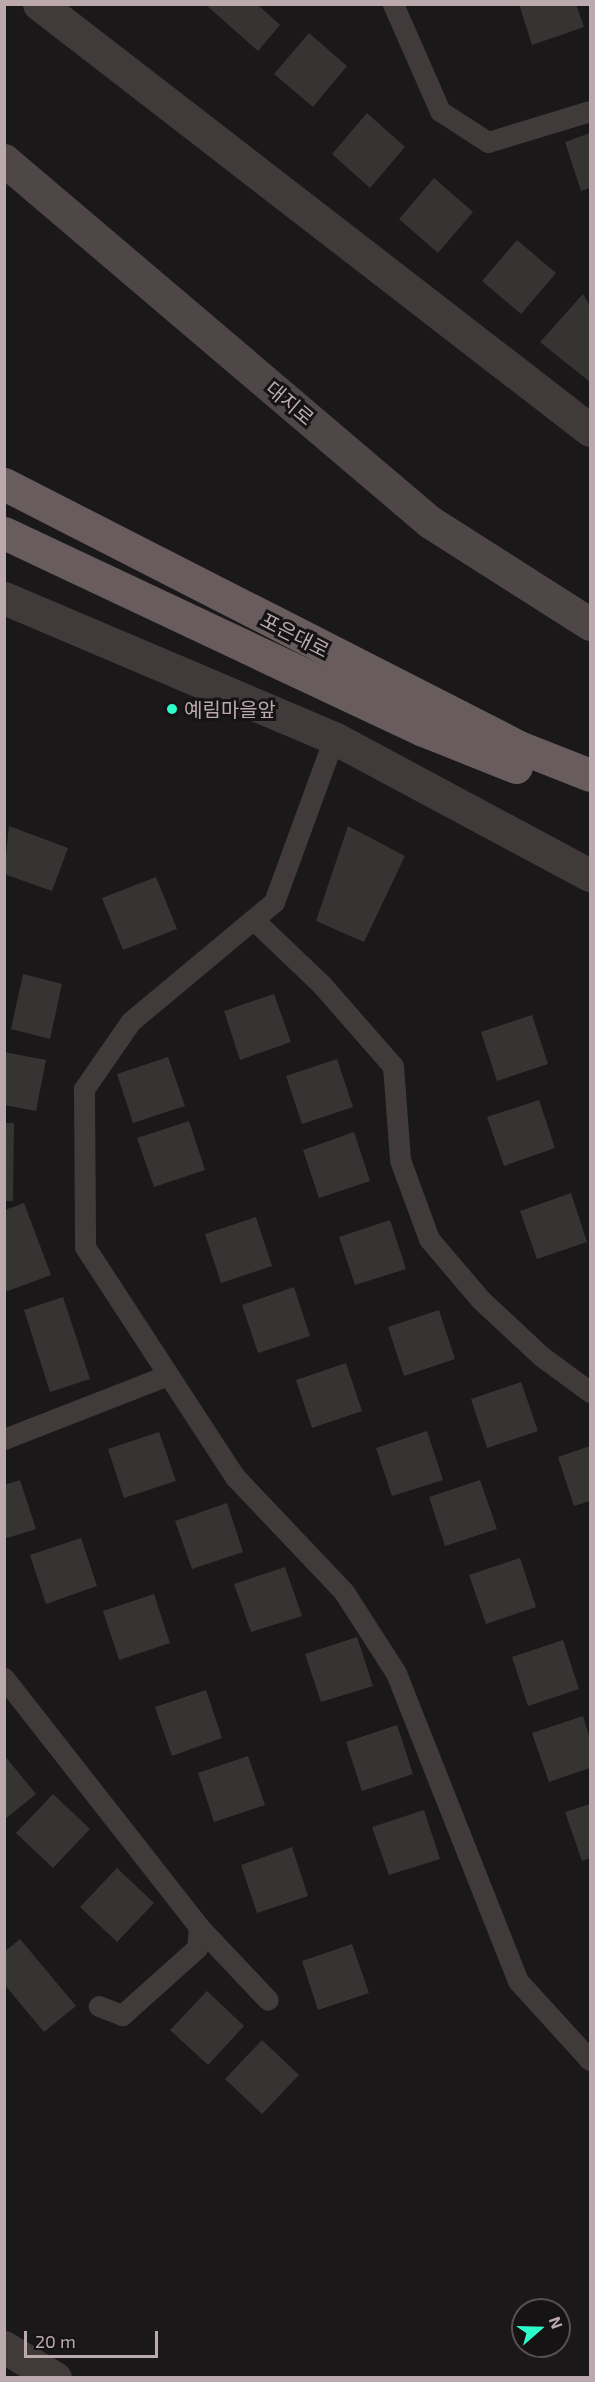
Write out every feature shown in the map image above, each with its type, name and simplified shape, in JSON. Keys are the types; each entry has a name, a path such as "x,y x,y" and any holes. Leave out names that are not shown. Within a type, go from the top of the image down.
{"highway":[{"name":"포은대로","path":"4,484 519,747 591,775"},
{"name":"포은대로","path":"4,533 423,730 591,797"}],"main road":[{"name":"대지로","path":"4,160 430,522 591,624"}],"street":[{"path":"39,4 591,430"},
{"path":"4,598 334,738 591,875"},
{"path":"4,2347 55,2378"}],"lane":[{"path":"393,4 440,111 488,142 591,111"},
{"path":"334,738 274,902 131,1021 84,1089 85,1247 235,1477 344,1592 396,1673 518,1981 591,2060"},
{"path":"254,920 321,984 393,1066 400,1160 429,1239 481,1300 541,1356 591,1392"},
{"path":"4,1439 168,1375"},
{"path":"4,1678 199,1928 268,2000"},
{"path":"99,2006 122,2015 196,1948 199,1928"}],"building":[{"path":"205,4 257,4 280,25 258,51"},
{"path":"519,4 576,4 584,27 532,45"},
{"path":"309,33 347,66 313,107 274,74"},
{"path":"367,113 405,147 370,188 332,154"},
{"path":"590,133 590,188 581,191 565,142"},
{"path":"434,178 473,212 438,253 399,219"},
{"path":"517,240 556,273 521,314 482,281"},
{"path":"583,294 590,306 590,382 540,342"},
{"path":"9,826 68,848 52,891 4,874"},
{"path":"348,826 405,856 364,942 316,921"},
{"path":"156,877 177,929 123,950 102,898"},
{"path":"23,974 62,984 50,1039 11,1029"},
{"path":"274,994 291,1042 240,1060 224,1011"},
{"path":"532,1015 548,1064 497,1081 481,1032"},
{"path":"4,1052 46,1060 36,1111 4,1105"},
{"path":"168,1057 185,1106 133,1123 117,1074"},
{"path":"337,1059 353,1107 302,1124 286,1076"},
{"path":"539,1100 555,1148 504,1166 487,1117"},
{"path":"189,1121 205,1170 154,1187 137,1138"},
{"path":"5,1123 14,1123 13,1201 5,1201"},
{"path":"354,1132 370,1181 319,1198 303,1150"},
{"path":"571,1193 587,1242 537,1259 520,1211"},
{"path":"24,1203 51,1275 5,1292 5,1210"},
{"path":"256,1217 272,1266 221,1283 205,1234"},
{"path":"390,1220 406,1269 355,1285 339,1237"},
{"path":"294,1287 310,1336 258,1353 242,1305"},
{"path":"63,1297 90,1379 50,1392 24,1310"},
{"path":"439,1310 455,1359 404,1376 388,1327"},
{"path":"346,1363 362,1411 312,1428 296,1380"},
{"path":"521,1382 538,1431 487,1448 471,1399"},
{"path":"427,1431 443,1480 392,1496 376,1448"},
{"path":"159,1432 176,1481 124,1498 108,1449"},
{"path":"590,1446 590,1501 574,1506 558,1457"},
{"path":"20,1480 36,1529 4,1539 4,1485"},
{"path":"480,1480 497,1529 445,1546 429,1497"},
{"path":"227,1503 243,1552 192,1569 175,1521"},
{"path":"81,1538 97,1586 46,1604 30,1555"},
{"path":"520,1558 536,1607 486,1624 469,1575"},
{"path":"285,1567 302,1616 251,1632 234,1584"},
{"path":"154,1594 170,1643 119,1660 103,1611"},
{"path":"357,1637 373,1686 321,1702 305,1654"},
{"path":"563,1640 579,1689 528,1706 512,1657"},
{"path":"206,1690 222,1738 172,1756 155,1707"},
{"path":"583,1716 590,1739 590,1768 549,1782 532,1733"},
{"path":"397,1725 413,1774 362,1791 346,1742"},
{"path":"4,1755 36,1794 4,1820"},
{"path":"248,1756 265,1805 214,1822 198,1773"},
{"path":"53,1794 90,1829 53,1868 16,1833"},
{"path":"590,1804 590,1858 582,1861 565,1812"},
{"path":"424,1810 440,1859 389,1875 372,1827"},
{"path":"292,1847 308,1896 257,1913 241,1865"},
{"path":"117,1868 154,1903 117,1942 80,1907"},
{"path":"20,1939 76,2006 44,2032 4,1984 4,1952"},
{"path":"352,1944 369,1993 318,2010 302,1961"},
{"path":"207,1991 244,2026 208,2065 170,2030"},
{"path":"262,2040 299,2075 262,2114 225,2079"}],"place":[{"name":"예림마을앞","path":"172,709"}]}
